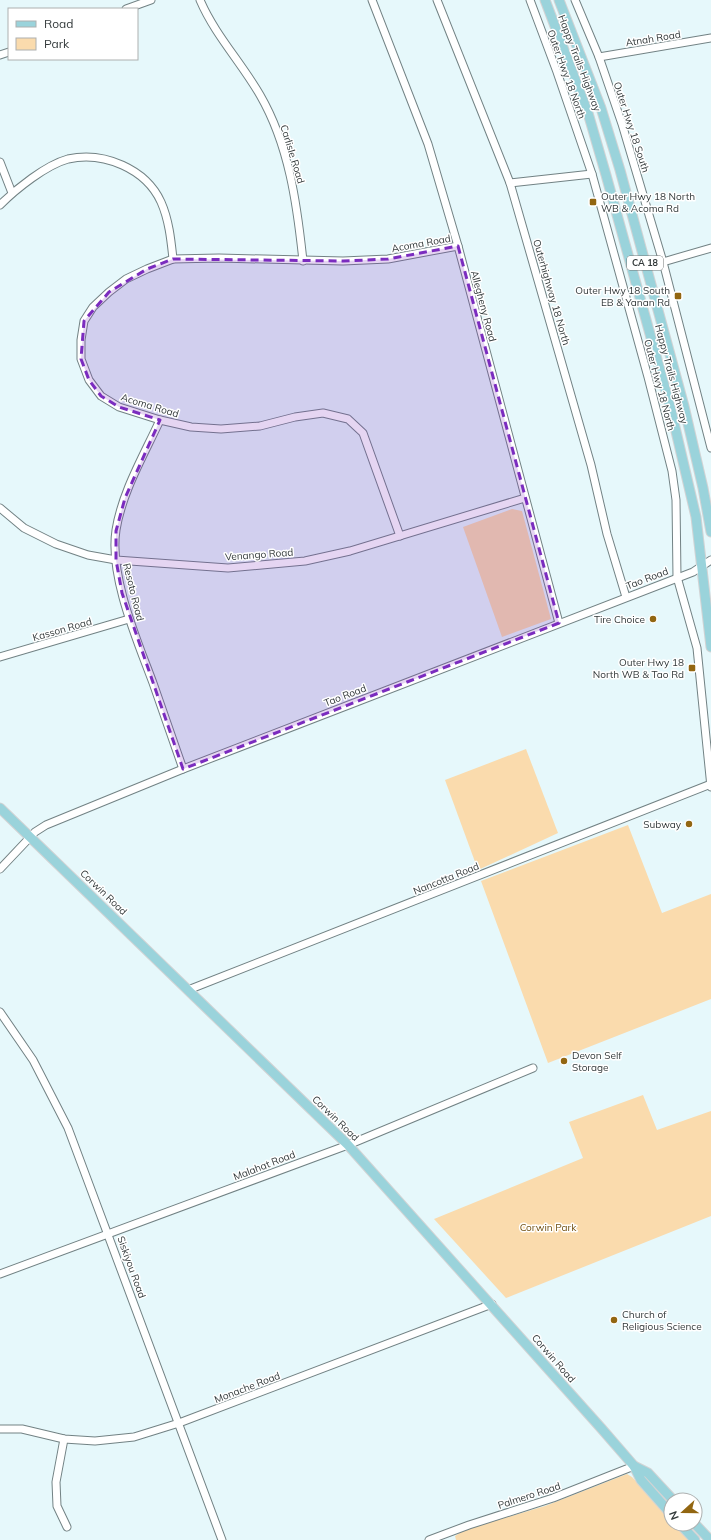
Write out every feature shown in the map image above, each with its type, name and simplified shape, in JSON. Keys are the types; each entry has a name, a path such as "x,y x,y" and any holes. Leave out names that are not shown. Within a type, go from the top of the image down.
{"main road":[{"name":"Happy Trails Highway","path":"545,0 588,113 669,403 696,517 711,647"},
{"name":"Happy Trails Highway","path":"559,0 601,108 620,170 684,406 703,488 711,532"},
{"name":"Corwin Road","path":"0,808 348,1145 492,1304 634,1466 641,1480 663,1505"},
{"name":"Corwin Road","path":"634,1466 648,1474 665,1492"},
{"path":"688,1532 695,1540"},
{"path":"702,1532 710,1540"}],"street":[{"path":"129,8 151,0"},
{"name":"Carlisle Road","path":"200,0 208,18 260,95 278,134 292,180 299,221 303,261"},
{"name":"Allegheny Road","path":"372,0 428,144 458,246 559,623"},
{"name":"Outerhighway 18 North","path":"437,0 510,183 591,465 606,534 626,596"},
{"name":"Outer Hwy 18 North","path":"530,0 557,72 592,174 648,377 672,471 676,500 677,577 697,648 711,787"},
{"name":"Outer Hwy 18 South","path":"575,0 598,57 622,124 662,262 711,448"},
{"name":"Atnah Road","path":"598,57 711,38"},
{"path":"0,205 12,193 48,168 68,159 91,157 116,162 133,170 151,185 161,203 169,227 173,259"},
{"path":"0,162 12,193"},
{"path":"510,183 592,174"},
{"name":"Acoma Road","path":"400,536 363,433 348,419 323,413 296,417 260,426 221,429 191,427 160,420 118,406 101,396 89,380 81,359 81,340 84,321 93,307 126,279 147,268 173,259 219,258 343,261 388,259 458,246"},
{"path":"662,262 711,248"},
{"name":"Resoto Road","path":"160,420 124,498 116,531 116,560 122,593 129,619 183,769"},
{"name":"Venango Road","path":"0,508 24,528 56,544 88,556 116,560 228,568 305,561 350,551 525,498"},
{"name":"Tao Road","path":"0,869 35,832 46,825 183,769 677,577 702,567 711,560"},
{"name":"Kasson Road","path":"0,657 129,619"},
{"name":"Nancotta Road","path":"188,990 711,784"},
{"name":"Siskiyou Road","path":"0,1012 33,1060 68,1128 109,1234 222,1540"},
{"name":"Malahat Road","path":"0,1274 348,1145 533,1068"},
{"name":"Monache Road","path":"0,1429 22,1430 64,1439 95,1441 134,1437 179,1423 492,1304"},
{"path":"64,1439 56,1482 57,1506 67,1527"},
{"name":"Palmero Road","path":"429,1540 553,1498 634,1466"}],"highlighted area":[{"path":"458,246 559,623 183,769 122,593 116,560 116,531 125,498 160,420 119,407 101,396 89,380 81,359 84,321 109,292 147,269 173,259 343,261 388,259"}],"green space":[{"path":"512,509 522,511 551,619 502,637 463,527"},
{"path":"526,749 558,833 478,870 445,780"},
{"path":"628,825 662,913 711,894 711,999 548,1063 481,881"},
{"name":"Corwin Park","path":"643,1095 657,1130 711,1111 711,1216 506,1298 434,1219 583,1158 569,1122"},
{"path":"627,1474 632,1477 663,1511 663,1532 682,1532 689,1540 456,1540 455,1536 464,1530 545,1506"}],"place":[{"name":"Outer Hwy 18 North WB & Acoma Rd","path":"593,202"},
{"name":"Outer Hwy 18 South EB & Yanan Rd","path":"678,296"},
{"name":"Tire Choice","path":"653,619"},
{"name":"Outer Hwy 18 North WB & Tao Rd","path":"692,668"},
{"name":"Subway","path":"689,824"},
{"name":"Devon Self Storage","path":"564,1061"},
{"name":"Church of Religious Science","path":"614,1320"}]}
